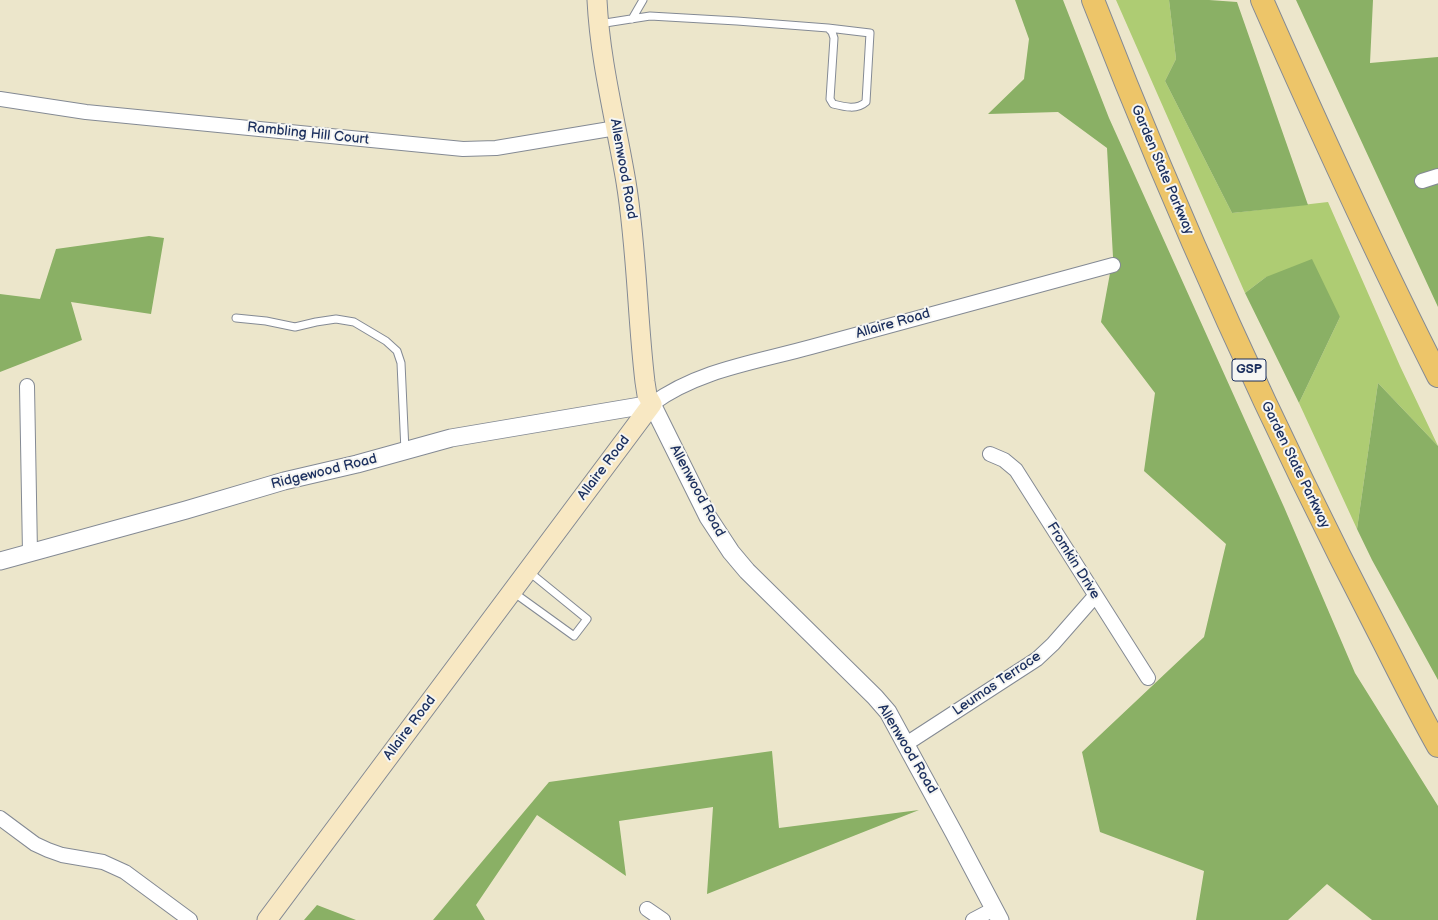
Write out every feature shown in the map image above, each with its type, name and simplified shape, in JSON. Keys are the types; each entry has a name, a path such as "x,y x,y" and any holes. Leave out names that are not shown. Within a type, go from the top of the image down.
{"highway":[{"name":"Garden State Parkway","path":"1093,0 1150,144 1254,381 1344,566 1438,746"},
{"path":"1262,0 1318,128 1438,376"}],"main road":[{"name":"Allenwood Road","path":"596,0 601,45 633,229 645,382 647,394 652,404"},
{"name":"Allaire Road","path":"267,920 652,404"}],"street":[{"name":"Rambling Hill Court","path":"0,99 86,112 463,150 496,148 616,128"},
{"path":"1422,181 1438,176"},
{"name":"Allaire Road","path":"652,404 668,392 722,370 1112,265"},
{"path":"27,386 30,553"},
{"name":"Ridgewood Road","path":"0,561 284,481 451,438 652,404"},
{"name":"Allenwood Road","path":"652,404 708,517 731,552 747,571 875,697 888,712 997,914"},
{"name":"Fromkin Drive","path":"990,454 1004,460 1016,470 1148,678"},
{"name":"Leumas Terrace","path":"906,744 1037,659 1053,644 1095,596"},
{"path":"0,818 35,844 48,850 62,855 104,862 125,872 190,920"},
{"path":"647,909 663,920"},
{"path":"973,920 997,914"}],"lane":[{"path":"632,19 643,0"},
{"path":"599,24 650,16 682,17 828,28 870,33 866,102 861,106 847,107 833,104 830,99 834,38 832,32 828,28"},
{"path":"236,318 295,327 336,319 354,322 386,341 397,351 401,363 405,451"},
{"path":"512,592 574,636 587,619 528,571"}],"green space":[{"path":"1015,0 1063,0 1109,118 1284,507 1355,673 1438,806 1438,920 1372,920 1327,884 1288,920 1196,920 1204,871 1100,832 1082,752 1204,637 1226,544 1144,471 1155,393 1101,322 1113,257 1107,148 1058,112 988,114 1024,79 1029,39"},
{"path":"1116,0 1169,0 1176,59 1165,81 1232,213 1328,202 1400,366 1438,446 1378,383 1357,529 1299,403 1340,317 1266,277 1245,293"},
{"path":"1169,0 1237,2 1308,205 1232,213 1165,81 1176,59"},
{"path":"1296,0 1373,0 1370,63 1438,57 1438,307"},
{"path":"149,236 164,238 151,314 71,302 82,340 0,372 0,294 40,299 56,249"},
{"path":"1312,259 1340,317 1299,403 1245,293 1266,277"},
{"path":"1378,383 1438,446 1438,680 1372,560 1357,529"},
{"path":"772,751 779,828 919,810 707,894 713,807 619,821 626,876 537,815 476,905 485,920 433,920 549,782"},
{"path":"317,905 356,920 304,920"}]}
